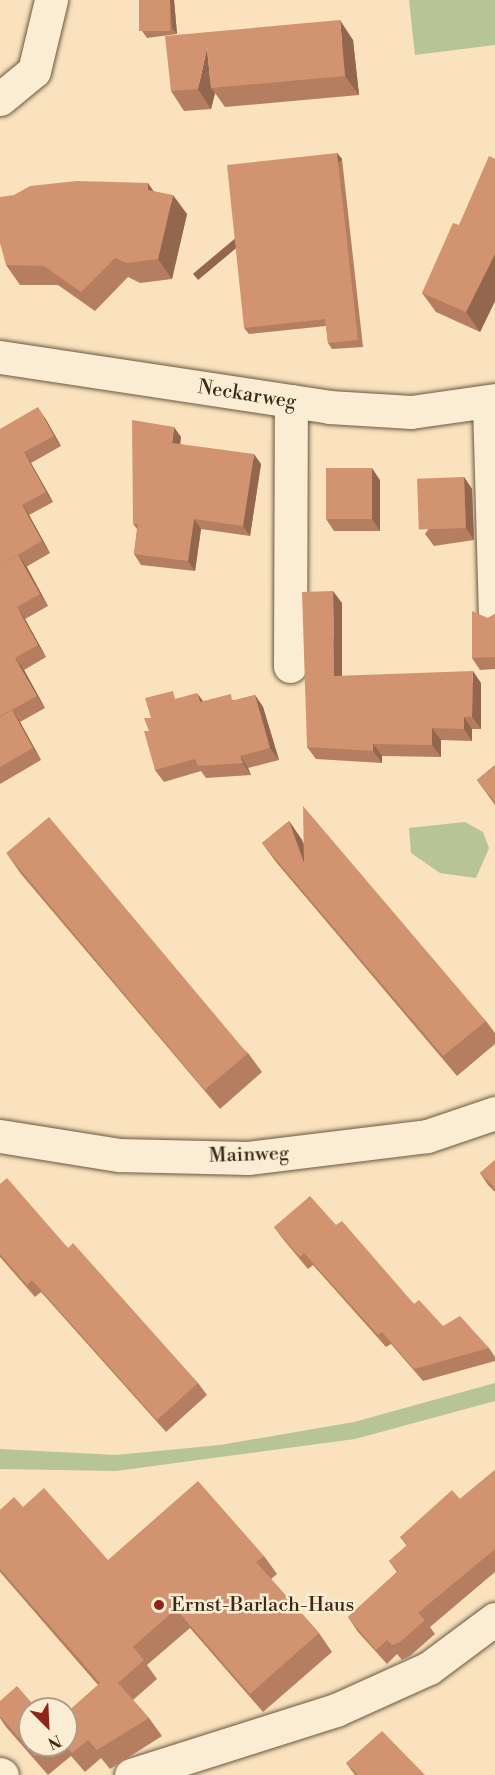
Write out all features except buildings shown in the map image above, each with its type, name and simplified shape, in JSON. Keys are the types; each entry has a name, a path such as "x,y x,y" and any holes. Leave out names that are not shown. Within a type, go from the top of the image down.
{"street":[{"path":"0,99 34,71 51,0"},
{"name":"Neckarweg","path":"0,357 291,401 411,412 492,401"},
{"path":"290,666 291,401"},
{"path":"492,401 495,611"},
{"name":"Mainweg","path":"0,1136 119,1155 248,1158 428,1136 495,1113"},
{"path":"130,1775 336,1710 429,1668 495,1619"}],"green space":[{"path":"409,0 495,0 495,45 415,55"},
{"path":"465,822 483,832 489,848 476,878 440,873 411,853 409,828"},
{"path":"495,1383 495,1401 355,1439 116,1471 0,1469 0,1449 116,1455 220,1445 354,1422"}],"place":[{"name":"Ernst-Barlach-Haus","path":"159,1605"}]}
